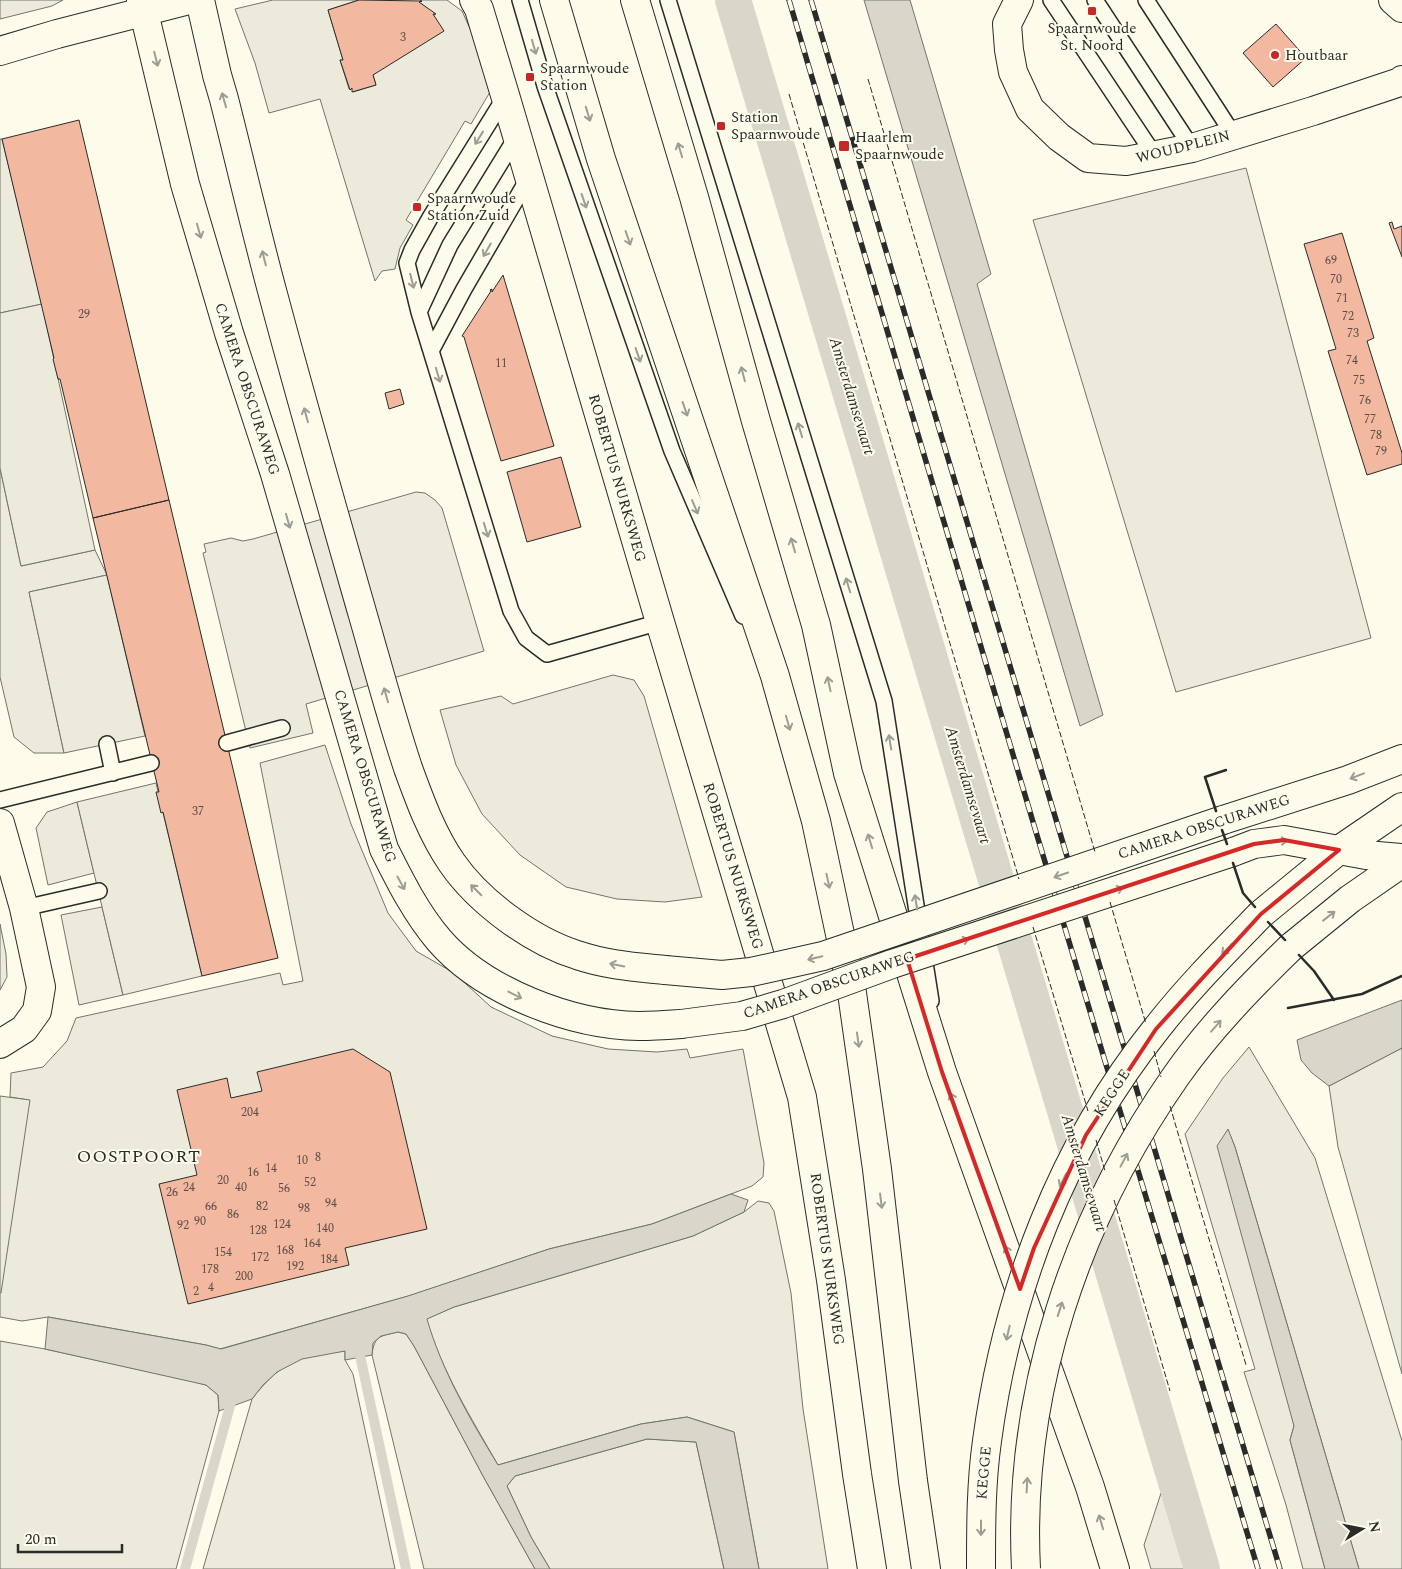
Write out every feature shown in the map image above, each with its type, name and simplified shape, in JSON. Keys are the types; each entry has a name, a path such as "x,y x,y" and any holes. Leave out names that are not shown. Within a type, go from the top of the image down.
{"main road":[{"path":"0,51 143,6 189,0"},
{"name":"CAMERA OBSCURAWEG","path":"200,0 216,74 273,295 399,742 422,807 453,864 494,907 535,936 578,956 622,966 722,974 751,972 823,956 1223,820 1348,780 1402,759"},
{"name":"ROBERTUS NURKSWEG","path":"474,0 479,9 517,136 802,1097 831,1280 857,1474 872,1569"},
{"path":"554,0 601,159 775,676 816,822 851,986 877,1169 913,1481 926,1569"},
{"path":"635,0 694,196 756,421 816,625 848,773 942,1072 1087,1477 1115,1569"},
{"name":"WOUDPLEIN","path":"1019,0 1007,24 1013,72 1030,109 1059,137 1088,158 1126,162 1192,148 1313,111 1402,80"},
{"path":"1393,0 1402,8"},
{"name":"CAMERA OBSCURAWEG","path":"143,6 185,184 229,333 275,474 358,754 384,849 400,883 421,917 440,941 458,958 498,986 529,1002 560,1012 589,1020 618,1024 640,1026 681,1024 742,1016 783,1004 892,964 1254,844 1284,840 1366,855 1402,858"},
{"name":"KEGGE","path":"981,1569 981,1508 986,1443 997,1378 1011,1320 1028,1266 1058,1190 1086,1135 1119,1080 1156,1028 1196,981 1261,914 1339,850 1402,808"},
{"path":"0,823 24,908 41,987 38,1011 24,1029 0,1044"},
{"path":"1026,1569 1027,1503 1032,1435 1042,1374 1058,1314 1082,1246 1104,1196 1134,1141 1176,1076 1248,989 1291,947 1350,899 1402,863"}],"lane":[{"path":"520,0 545,86 672,451 738,607 775,676"},
{"path":"668,0 884,701 942,1072"},
{"path":"1051,0 1155,156"},
{"path":"1095,0 1192,148"},
{"path":"1146,0 1233,134"},
{"path":"505,97 412,250 407,263 419,312 511,611 526,638 547,654 660,622"},
{"path":"419,312 450,245 517,136"},
{"path":"431,351 464,289 529,177"},
{"path":"227,743 282,728"},
{"path":"107,744 114,773"},
{"path":"0,800 114,773 151,762"},
{"path":"24,908 99,892"}],"highlighted area":[{"path":"1284,840 1339,850 1261,914 1156,1029 1086,1135 1034,1248 1020,1289 942,1072 907,959 1254,844"}],"shaded area":[{"path":"0,0 63,0 52,6 0,19"},
{"path":"273,0 359,0 328,10 343,60 340,60 349,89 352,88 353,92 376,85 373,75 433,14 435,15 419,2 422,1 420,0 447,0 462,11 477,44 490,92 471,124 465,121 406,220 413,225 400,248 395,269 382,271 375,281 320,99 269,113 255,63 235,9"},
{"path":"864,0 910,0 991,274 977,284 1103,715 1080,726"},
{"path":"0,139 2,139 42,304 0,313"},
{"path":"1246,168 1371,638 1176,692 1033,220"},
{"path":"42,304 95,550 21,566 0,468 0,313"},
{"path":"0,468 21,566 95,550 107,575 29,592 64,753 34,753 14,737 0,677"},
{"path":"416,492 425,493 442,508 484,651 306,704 313,733 250,748 203,553 206,552 204,544 231,538 243,541 253,539"},
{"path":"107,575 145,736 64,753 29,592"},
{"path":"613,675 634,680 644,696 702,897 665,902 617,899 566,887 520,855 482,814 456,765 440,710 501,696 513,704"},
{"path":"325,745 351,824 388,913 416,951 454,973 491,1007 552,1036 608,1049 657,1052 687,1049 690,1058 743,1049 764,1163 763,1177 752,1186 652,1224 549,1249 412,1295 220,1349 48,1317 22,1321 0,1317 0,1293 29,1100 10,1097 11,1073 43,1067 67,1041 76,1018 280,973 283,985 303,981 260,763"},
{"path":"156,783 202,976 123,995 77,802"},
{"path":"77,802 94,873 48,885 36,828 47,812"},
{"path":"102,907 123,995 79,1005 61,915"},
{"path":"0,924 6,954 7,977 0,990"},
{"path":"1402,1000 1402,1048 1329,1086 1312,1073 1301,1060 1297,1040"},
{"path":"1249,1047 1315,1158 1402,1441 1402,1569 1359,1569 1235,1147 1228,1130 1294,1426 1290,1440 1325,1569 1303,1569 1286,1505 1244,1372 1255,1369 1185,1134 1223,1078"},
{"path":"1402,1048 1402,1374 1338,1147 1329,1086"},
{"path":"0,1096 30,1100 1,1293 0,1293"},
{"path":"1228,1129 1235,1147 1359,1569 1325,1569 1290,1440 1294,1426 1217,1146"},
{"path":"731,1194 748,1200 744,1212 693,1236 454,1307 427,1319 440,1357 449,1376 467,1412 498,1465 641,1424 687,1417 734,1432 759,1569 724,1569 696,1442 647,1439 515,1476 507,1486 531,1537 550,1569 535,1569 406,1334 398,1332 381,1336 373,1343 372,1355 345,1360 345,1351 302,1359 277,1372 252,1399 219,1411 218,1395 206,1385 45,1349 48,1317 221,1349 408,1296 549,1249 652,1224"},
{"path":"758,1201 769,1203 774,1211 791,1293 803,1409 828,1569 759,1569 734,1432 687,1417 641,1424 498,1465 449,1376 426,1319 454,1307 693,1236 744,1212"},
{"path":"398,1332 406,1334 414,1346 535,1569 424,1569 372,1355 376,1340"},
{"path":"0,1341 191,1381 206,1385 218,1395 219,1411 176,1569 0,1569"},
{"path":"345,1351 345,1360 353,1374 395,1569 203,1569 252,1399 274,1375 295,1361"},
{"path":"647,1439 696,1442 724,1569 550,1569 531,1537 507,1486 515,1476"},
{"path":"1165,1481 1190,1569 1151,1569 1144,1545"}],"building":[{"path":"359,0 422,1 419,2 436,14 433,14 444,31 373,75 376,85 352,92 340,60 343,60 328,10"},
{"path":"1276,24 1306,58 1273,87 1243,53"},
{"path":"79,120 169,500 93,518 60,379 58,379 53,359 2,139"},
{"path":"1392,222 1394,229 1402,226 1402,257 1389,223"},
{"path":"1342,233 1374,338 1367,341 1402,453 1402,464 1367,475 1328,351 1336,349 1304,244"},
{"path":"503,275 554,446 501,461 464,337 462,336 490,290 492,289 492,292"},
{"path":"400,389 404,404 389,409 385,393"},
{"path":"561,457 581,527 527,542 507,472"},
{"path":"169,500 278,958 202,976 163,812 161,813 156,792 159,792 93,518"},
{"path":"353,1049 390,1072 427,1229 345,1248 349,1265 188,1304 159,1184 197,1175 177,1090 227,1078 231,1098 262,1091 257,1072"}],"waterway":[{"name":"Amsterdamsevaart","path":"733,0 1202,1569"},
{"path":"358,1346 406,1569"},
{"path":"185,1569 233,1395"}],"railway":[{"path":"789,0 1036,832 1258,1569"},
{"path":"811,0 1280,1569"}],"fence":[{"path":"868,79 1095,852"},
{"path":"789,94 1019,879"},
{"path":"1110,902 1146,1024"},
{"path":"1033,927 1088,1111"},
{"path":"1154,1051 1161,1077"},
{"path":"1170,1106 1246,1365"},
{"path":"1096,1140 1105,1171"},
{"path":"1114,1200 1170,1391"}],"wall":[{"path":"1216,811 1205,777 1226,770"},
{"path":"1222,830 1227,844"},
{"path":"1233,863 1243,893 1255,907"},
{"path":"1268,922 1285,940"},
{"path":"1299,955 1314,971 1334,1000"},
{"path":"1288,1008 1362,994 1402,976"}],"place":[{"name":"Spaarnwoude St. Noord","path":"1092,11"},
{"name":"Houtbaar","path":"1275,55"},
{"name":"Spaarnwoude Station","path":"530,77"},
{"name":"Station Spaarnwoude","path":"721,126"},
{"name":"Haarlem Spaarnwoude","path":"844,146"},
{"name":"Spaarnwoude Station Zuid","path":"417,207"}],"district":[{"name":"OOSTPOORT","path":"139,1156"}]}
